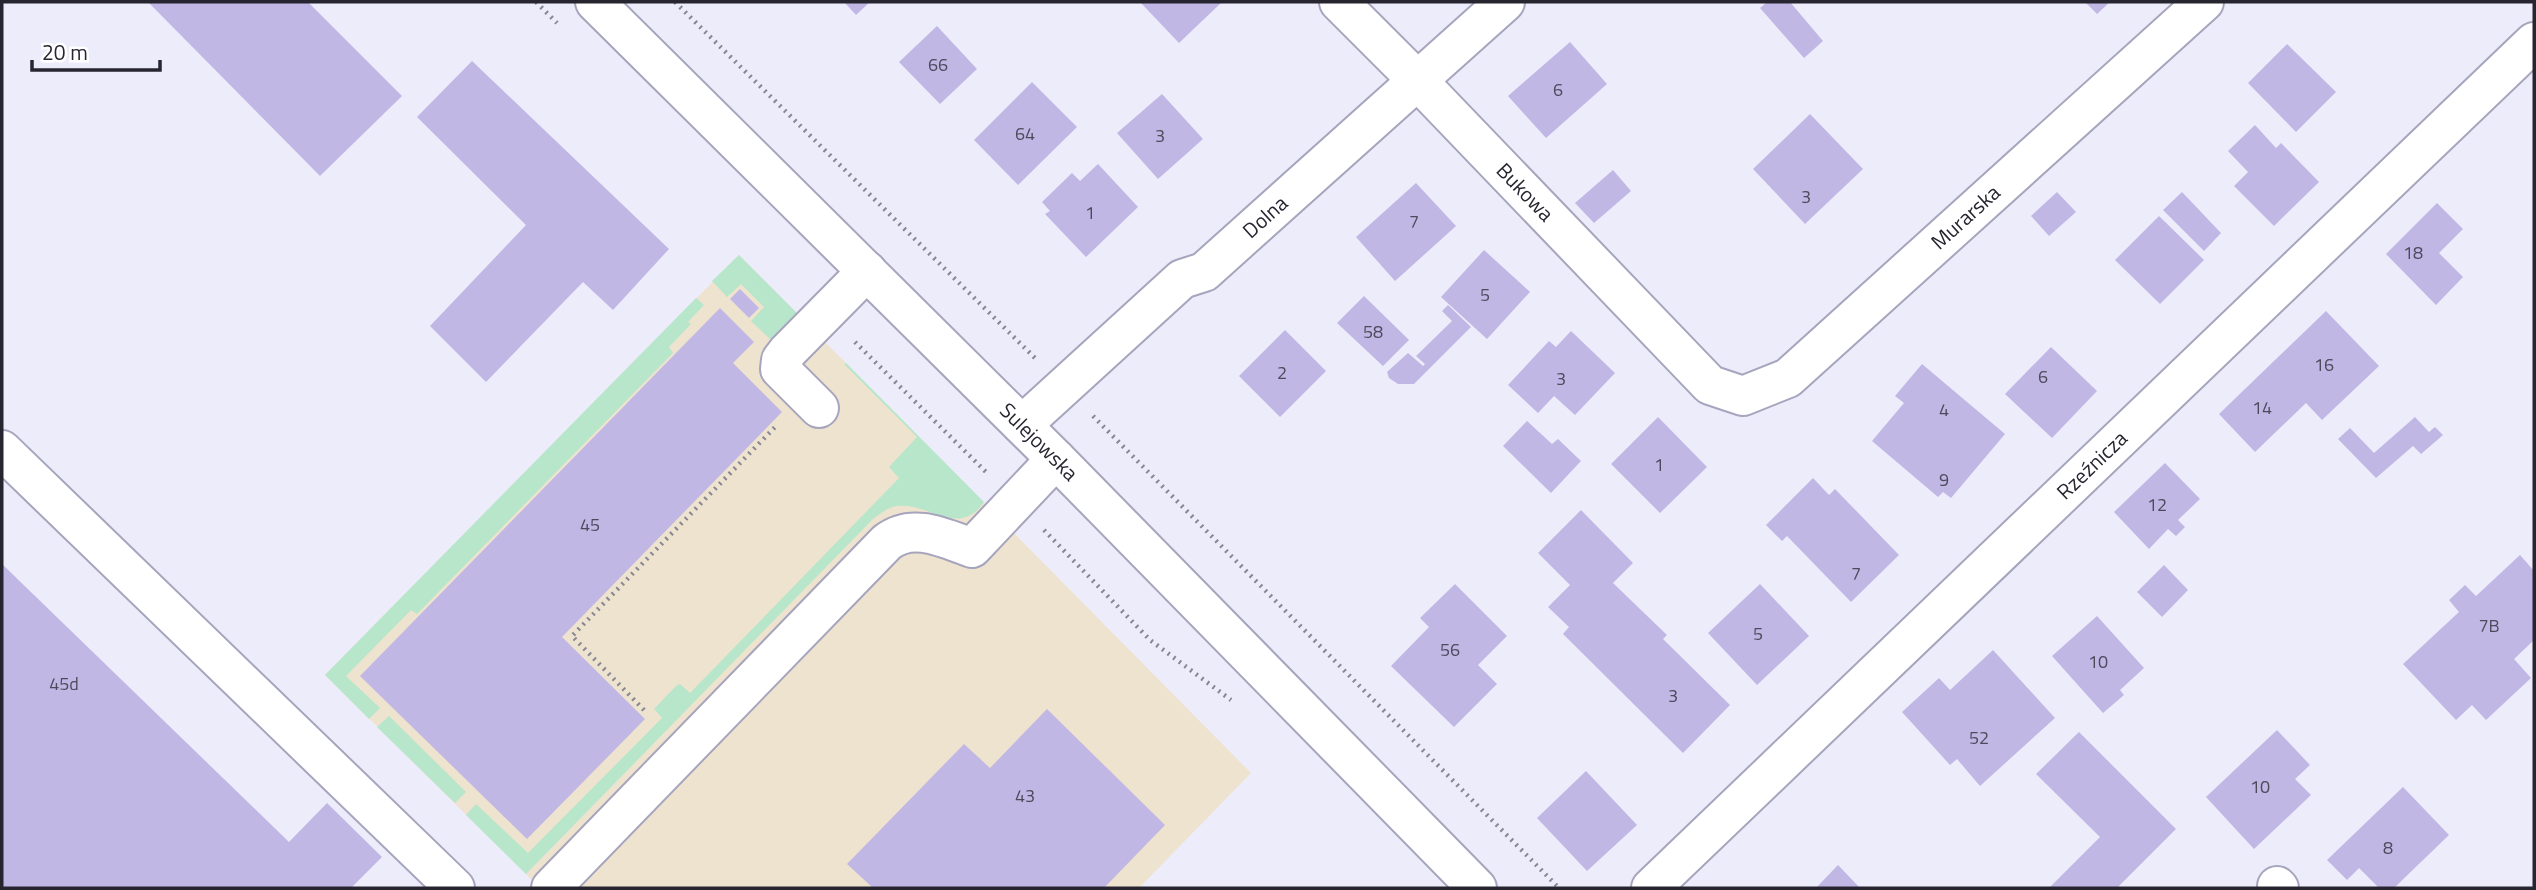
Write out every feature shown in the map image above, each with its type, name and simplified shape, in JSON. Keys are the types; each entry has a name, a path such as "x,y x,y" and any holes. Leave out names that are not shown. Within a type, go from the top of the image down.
{"street":[{"name":"Sulejowska","path":"595,2 1056,459 1477,888"},
{"name":"Bukowa","path":"1339,2 1710,385"},
{"name":"Dolna","path":"1021,425 1182,279 1204,272 1505,2"},
{"name":"Murarska","path":"1710,385 1743,396 1788,378 2204,2"},
{"name":"Rzeźnicza","path":"1651,888 2534,42"},
{"path":"813,401 780,369 781,360 867,271"},
{"path":"2,450 455,888"},
{"path":"551,888 887,542 898,534 919,531 972,548 1056,459"}],"path":[{"path":"536,2 565,31"},
{"path":"675,2 1063,386 1559,888"},
{"path":"826,312 1150,640 1233,702"},
{"path":"644,710 572,636 813,401 856,343"}],"shaded area":[{"path":"739,255 1251,773 1139,888 540,888 325,675"}],"green space":[{"path":"739,255 797,313 771,340 751,321 764,307 741,284 727,297 712,281"},
{"path":"696,298 704,305 688,322 691,324 669,347 673,353 417,614 411,610 346,676 380,708 369,719 325,675"},
{"path":"846,363 984,502 974,513 964,518 943,516 909,506 897,506 887,509 873,519 526,874 466,815 476,804 528,853 662,718 654,709 677,685 680,684 690,693 899,478 889,467 917,437 844,364"},
{"path":"389,716 466,792 455,803 377,727"}],"building":[{"path":"148,2 308,2 402,96 320,176"},
{"path":"844,2 870,2 856,15"},
{"path":"1140,2 1222,2 1179,43"},
{"path":"1767,2 1790,2 1823,41 1804,58 1760,8"},
{"path":"2085,2 2110,2 2097,14"},
{"path":"937,26 977,69 940,104 899,62"},
{"path":"1570,42 1607,84 1546,138 1508,96"},
{"path":"2287,44 2336,92 2296,132 2248,83"},
{"path":"472,61 669,249 613,310 583,282 486,382 430,326 526,225 417,117"},
{"path":"1032,82 1077,127 1018,185 974,140"},
{"path":"1162,94 1203,139 1158,179 1117,133"},
{"path":"1810,114 1863,169 1805,224 1753,169"},
{"path":"2255,125 2276,148 2281,143 2319,182 2274,226 2234,186 2248,172 2228,151"},
{"path":"1098,164 1138,207 1086,257 1045,214 1050,211 1042,202 1072,173 1080,181"},
{"path":"1613,170 1631,191 1594,223 1575,203"},
{"path":"1416,183 1456,226 1395,281 1356,237"},
{"path":"2057,192 2076,212 2049,236 2031,216"},
{"path":"2182,192 2221,233 2204,251 2163,210"},
{"path":"2437,203 2463,229 2439,253 2463,277 2436,305 2386,254"},
{"path":"2159,216 2204,260 2160,304 2115,260"},
{"path":"1484,250 1530,292 1487,339 1441,297"},
{"path":"740,289 759,308 749,318 730,299"},
{"path":"1364,296 1409,340 1383,366 1337,323"},
{"path":"1448,305 1471,327 1414,384 1398,384 1389,378 1387,372 1408,353 1423,366 1425,364 1416,356 1452,321 1442,311"},
{"path":"720,308 754,342 733,363 782,412 562,637 645,719 527,839 360,676"},
{"path":"2326,311 2379,366 2322,420 2306,403 2255,452 2219,414"},
{"path":"1285,330 1326,371 1280,417 1239,376"},
{"path":"1571,331 1615,373 1575,415 1554,396 1538,413 1508,385 1549,341 1556,347"},
{"path":"2051,347 2097,391 2052,438 2005,394"},
{"path":"1922,364 2005,434 1951,498 1943,492 1938,497 1872,441 1904,403 1895,396"},
{"path":"1658,417 1707,467 1660,513 1611,464"},
{"path":"2415,417 2429,432 2435,427 2443,435 2421,454 2413,446 2376,478 2338,439 2350,428 2374,453"},
{"path":"1527,421 1552,444 1558,439 1581,461 1551,493 1503,446"},
{"path":"2165,463 2200,499 2178,520 2185,527 2176,536 2168,529 2149,549 2114,512"},
{"path":"1813,478 1829,495 1835,489 1899,555 1851,602 1787,536 1782,541 1766,525"},
{"path":"1581,510 1633,563 1613,583 1667,635 1663,639 1730,705 1683,753 1563,634 1569,627 1548,607 1570,585 1538,553"},
{"path":"2520,555 2534,571 2534,640 2514,659 2531,678 2486,720 2472,705 2456,720 2403,664 2459,612 2449,600 2465,585 2476,596"},
{"path":"2,564 289,842 327,803 382,857 351,888 2,888"},
{"path":"2164,565 2188,590 2162,617 2137,592"},
{"path":"1455,584 1507,636 1478,665 1497,684 1454,727 1391,666 1429,627 1420,618"},
{"path":"1760,584 1809,636 1757,685 1708,633"},
{"path":"2097,616 2144,668 2120,690 2124,695 2103,713 2052,656"},
{"path":"1993,650 2055,718 1980,786 1957,759 1950,765 1902,712 1939,678 1950,690"},
{"path":"1047,709 1165,825 1104,888 873,888 847,864 964,744 990,768"},
{"path":"2277,730 2310,765 2295,779 2311,795 2254,849 2206,797"},
{"path":"2079,732 2176,829 2117,888 2049,888 2100,837 2036,774"},
{"path":"1586,771 1637,825 1587,871 1537,818"},
{"path":"2403,787 2449,835 2394,888 2379,888 2359,868 2347,880 2327,860"},
{"path":"1838,865 1860,888 1816,888"}]}
